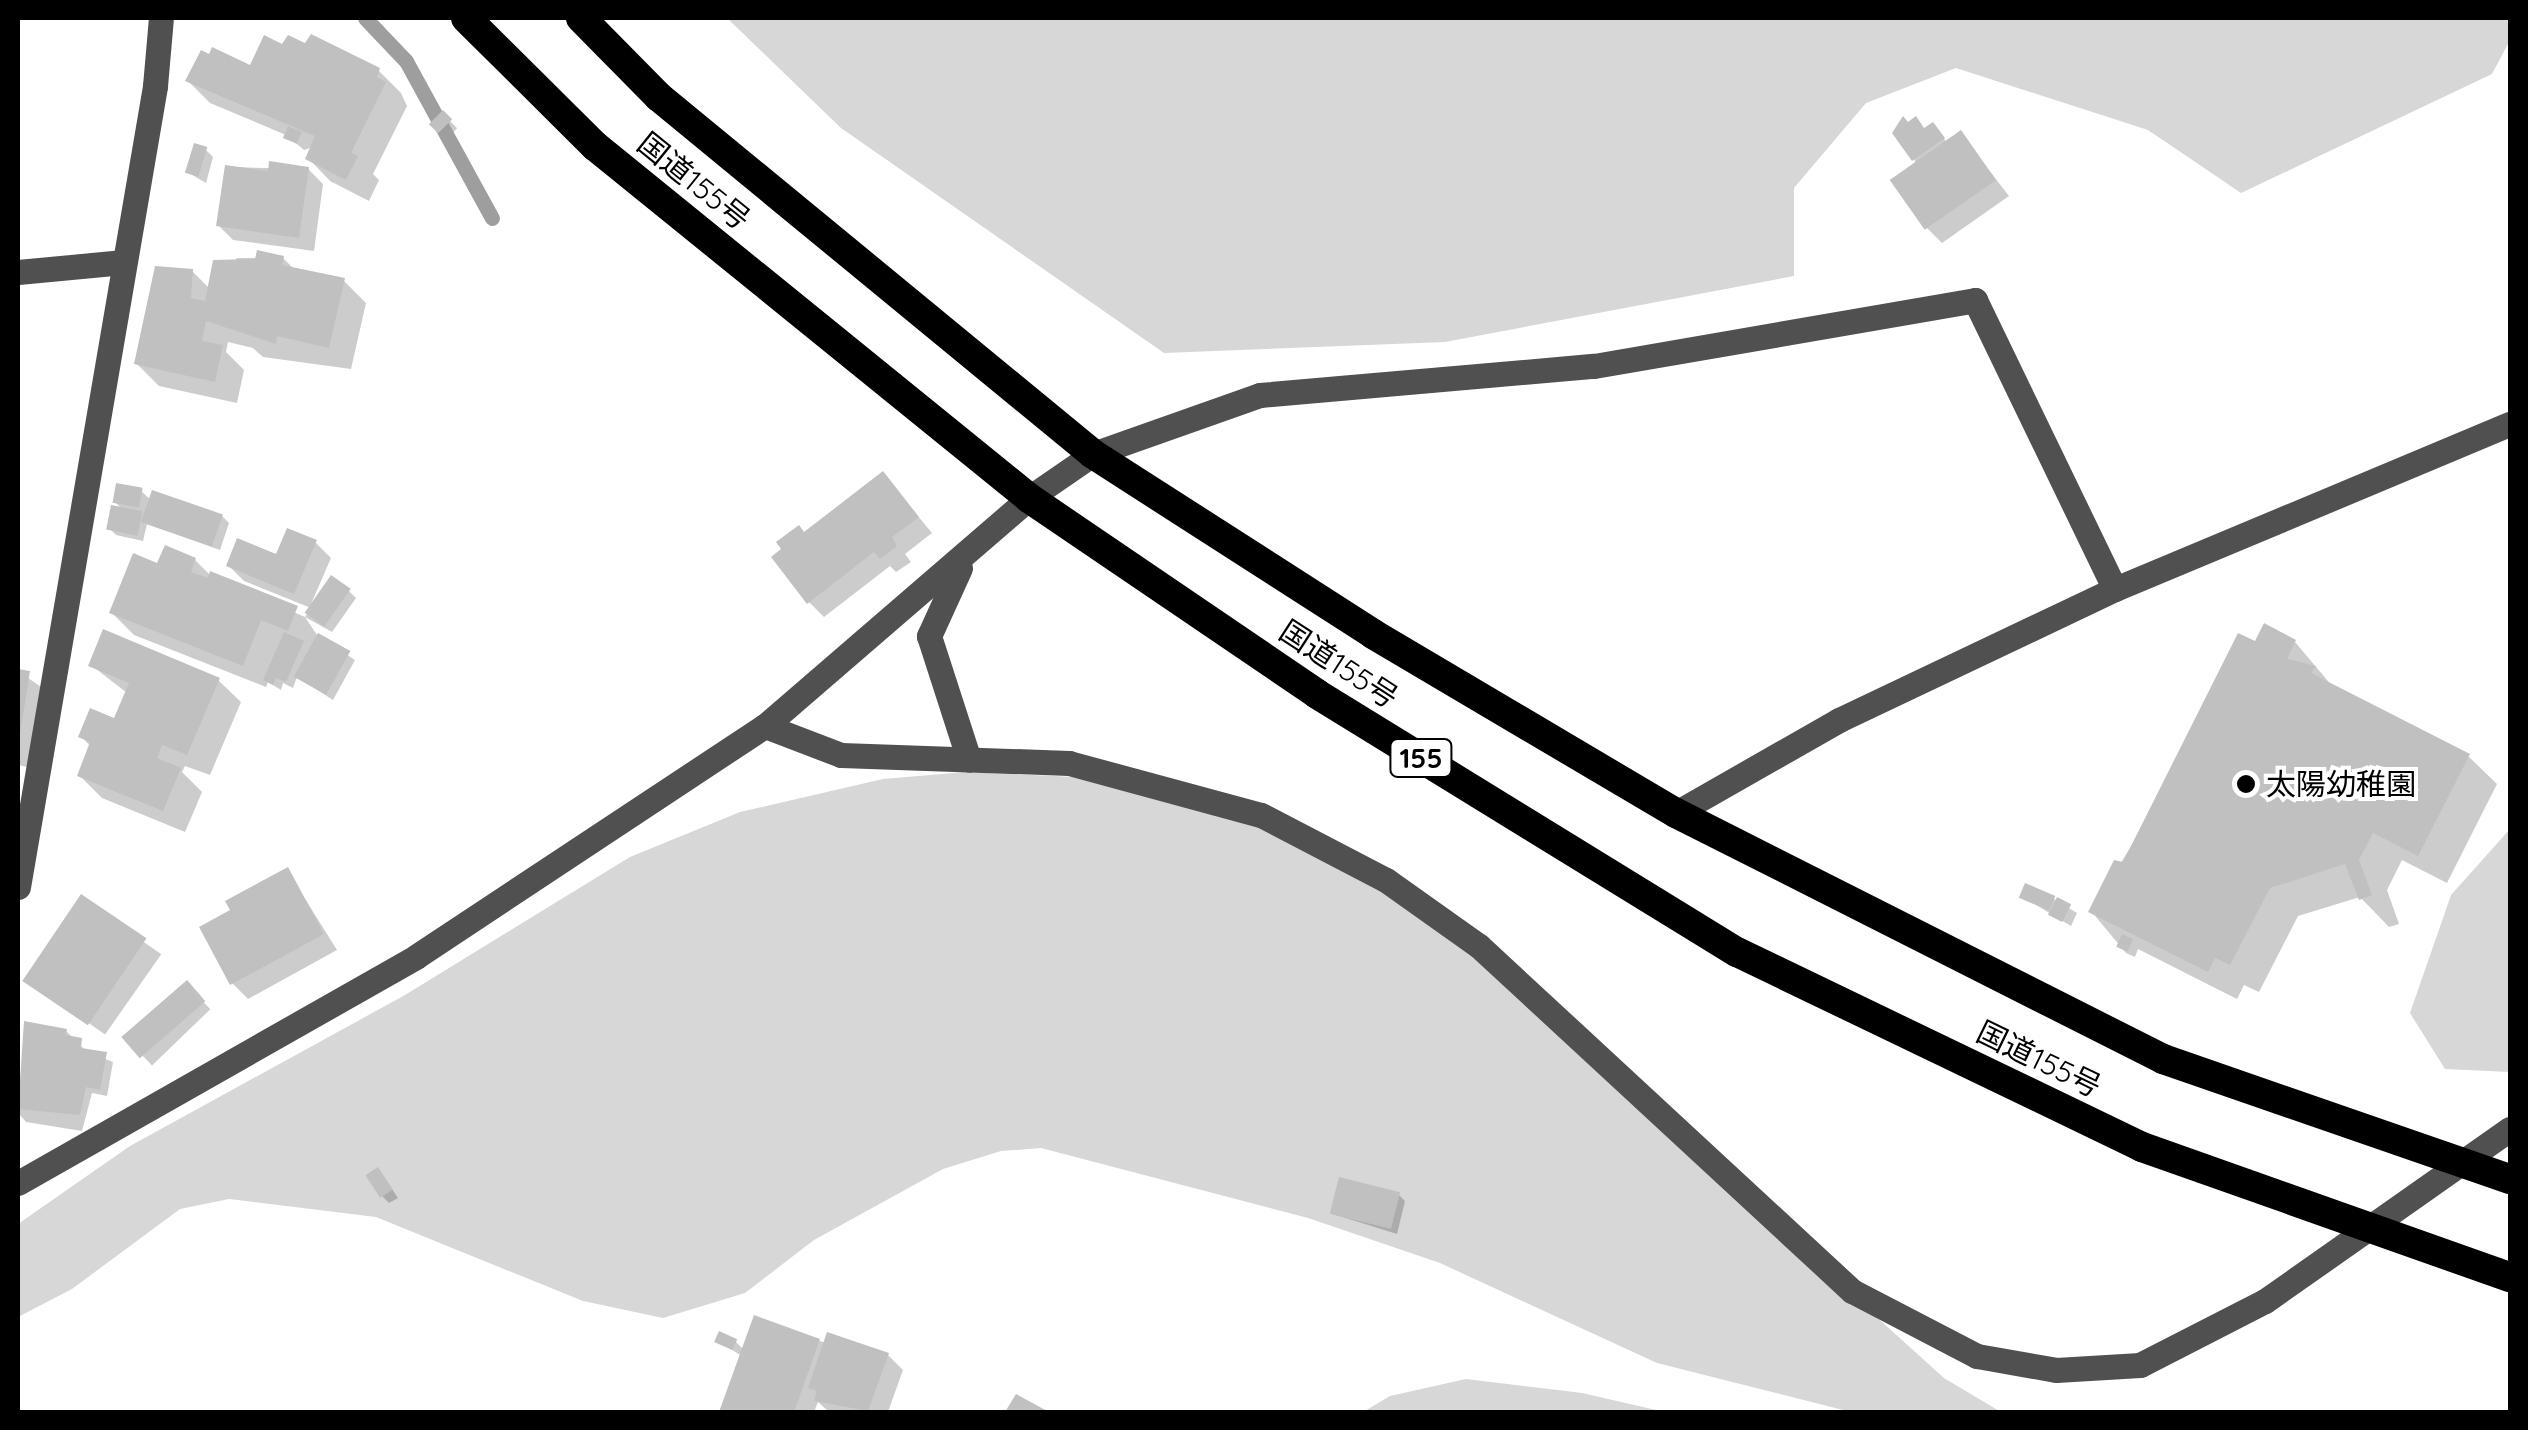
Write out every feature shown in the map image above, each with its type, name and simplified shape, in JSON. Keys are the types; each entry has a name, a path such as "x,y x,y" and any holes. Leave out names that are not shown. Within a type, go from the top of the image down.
{"highway":[{"name":"国道155号","path":"466,18 594,146 1029,498 1318,694 1737,952 2142,1147 2510,1277"},
{"name":"国道155号","path":"581,18 659,98 1093,454 1374,634 1676,813 2163,1059 2510,1179"}],"street":[{"path":"18,886 124,262 160,18"},
{"path":"18,272 124,262"},
{"path":"18,1183 416,956 765,726 1029,498 1093,454 1260,395 1594,366 1975,300 2116,589"},
{"path":"1676,813 1839,720 2116,589 2510,424"},
{"path":"964,558 929,636 969,760"},
{"path":"765,726 841,755 1069,763 1261,815 1386,880 1479,946 1852,1291 1977,1356 2056,1370 2140,1365 2264,1300 2510,1129"}],"shaded area":[{"path":"727,18 2510,18 2510,40 2492,74 2241,193 2148,130 1956,68 1866,103 1794,188 1794,276 1445,342 1164,353 841,128"},
{"path":"965,772 1075,777 1186,801 1275,832 1347,868 1489,967 1944,1378 2001,1412 1851,1412 1657,1363 1440,1263 1308,1218 1041,1148 1001,1151 943,1169 814,1240 745,1293 663,1318 583,1301 376,1217 229,1199 180,1209 72,1289 18,1317 18,1224 130,1146 405,995 630,857 740,812 883,779"},
{"path":"2510,829 2510,1072 2445,1069 2410,1013 2451,895"},
{"path":"1466,1379 1582,1393 1665,1412 1363,1412 1390,1396"}],"building":[{"path":"311,34 380,68 377,77 386,82 351,153 358,156 346,180 305,159 315,136 185,81 201,50 209,54 212,47 250,65 264,35 282,44 288,35 305,43"},
{"path":"443,110 452,119 438,133 429,124"},
{"path":"1903,116 1908,122 1916,116 1924,128 1933,122 1945,138 1912,161 1892,133"},
{"path":"288,126 302,132 297,144 283,138"},
{"path":"1961,130 1996,180 1925,230 1890,180"},
{"path":"194,143 207,147 198,177 185,173"},
{"path":"269,161 309,167 299,238 216,226 225,165 268,171"},
{"path":"257,250 284,256 282,265 345,278 329,348 277,336 276,344 206,321 202,341 223,345 215,382 134,364 155,266 193,269 191,298 205,301 213,260 255,259"},
{"path":"883,471 919,517 892,537 897,546 880,559 874,552 807,604 771,557 781,549 776,542 799,525 804,532"},
{"path":"116,483 143,488 139,507 113,503"},
{"path":"152,490 223,514 212,547 141,522"},
{"path":"111,505 142,511 138,536 106,530"},
{"path":"287,528 317,540 294,594 226,566 237,538 276,554"},
{"path":"165,545 196,558 191,572 208,578 210,571 298,606 288,631 261,620 243,666 109,613 133,553 157,563"},
{"path":"331,575 351,589 324,626 305,613"},
{"path":"2264,623 2296,640 2287,659 2316,666 2311,673 2470,754 2418,856 2373,833 2359,860 2372,895 2359,900 2345,864 2270,888 2230,965 2215,958 2208,972 2088,912 2114,860 2123,862 2238,633 2255,641"},
{"path":"103,629 220,678 187,755 162,745 157,758 181,768 163,811 77,776 90,742 78,737 90,708 114,718 129,683 88,666"},
{"path":"284,632 304,641 286,682 276,678 273,685 263,680"},
{"path":"318,633 350,651 326,695 294,677"},
{"path":"18,669 30,671 20,734 18,734"},
{"path":"288,867 324,934 230,985 199,927 230,910 225,901"},
{"path":"2025,883 2055,896 2049,911 2019,898"},
{"path":"81,894 146,938 88,1025 22,981"},
{"path":"2057,897 2071,904 2062,922 2048,915"},
{"path":"2122,934 2133,939 2127,952 2116,947"},
{"path":"187,980 205,1001 140,1058 121,1037"},
{"path":"24,1021 67,1029 66,1035 82,1038 81,1048 107,1052 100,1090 86,1087 80,1115 18,1109"},
{"path":"378,1167 393,1190 380,1198 365,1175"},
{"path":"1339,1177 1400,1192 1391,1229 1330,1214"},
{"path":"754,1315 820,1339 794,1412 719,1412"},
{"path":"719,1331 737,1339 732,1350 714,1342"},
{"path":"827,1332 889,1353 868,1411 814,1401 817,1391 808,1388"},
{"path":"1016,1394 1049,1412 1005,1412"}],"waterway":[{"path":"365,18 406,61 492,218"}],"place":[{"name":"太陽幼稚園","path":"2246,784"}]}
